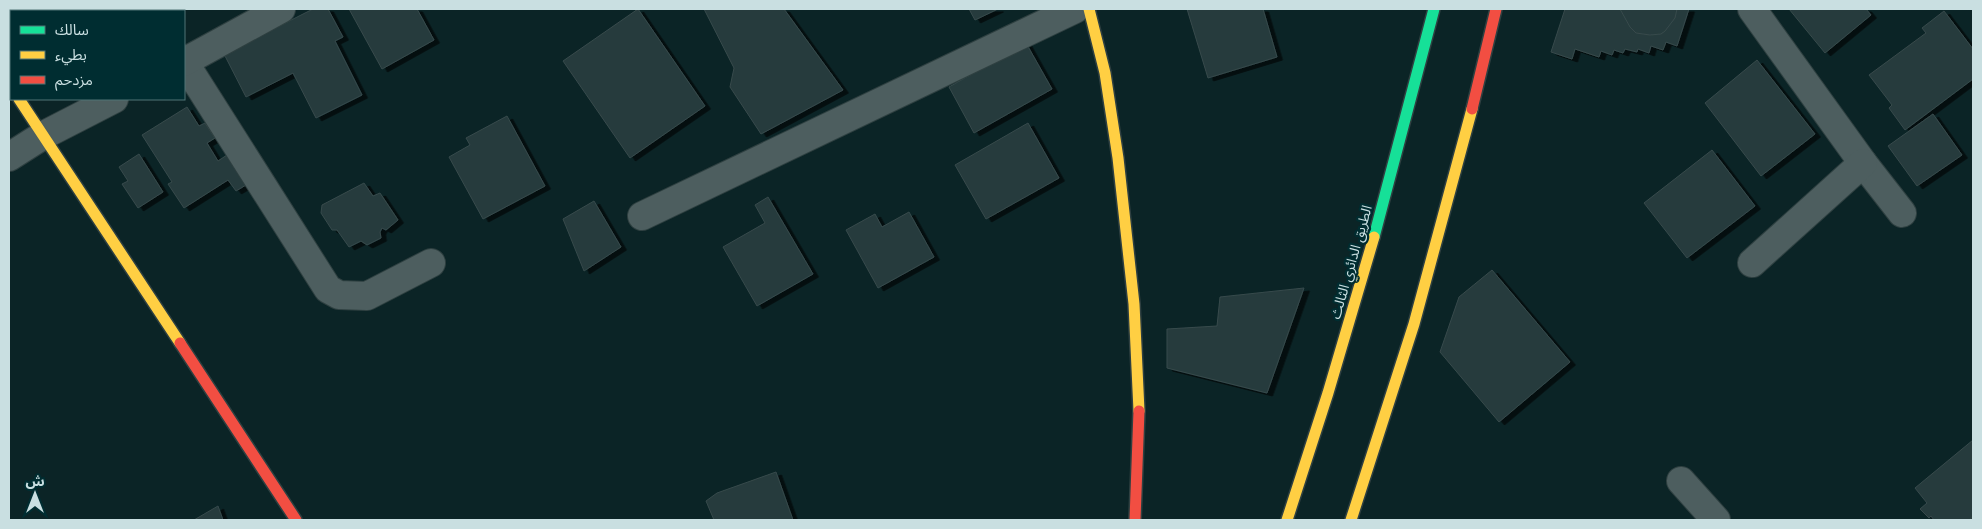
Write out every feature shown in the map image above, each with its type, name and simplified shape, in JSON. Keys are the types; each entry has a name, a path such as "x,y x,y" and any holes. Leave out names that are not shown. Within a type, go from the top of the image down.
{"main road":[{"path":"1090,9 1105,73 1118,158 1133,286 1138,348 1139,412 1135,520"},
{"name":"الطريق الدائري الثالث","path":"1287,520 1321,418 1356,298 1434,9"},
{"path":"1351,520 1414,324 1474,101 1496,9"},
{"path":"20,100 296,520"}],"street":[{"path":"185,61 281,9"},
{"path":"642,216 1075,9"},
{"path":"1752,9 1863,163 1902,213"},
{"path":"185,64 328,289 339,296 367,296 431,263"},
{"path":"9,157 42,136 112,100"},
{"path":"1752,263 1863,163"},
{"path":"1681,481 1716,520"}],"building":[{"path":"58,9 170,10 58,10"},
{"path":"313,9 328,9 343,37 335,41 362,95 316,118 293,73 246,97 224,54"},
{"path":"349,9 417,9 434,40 382,69"},
{"path":"638,9 705,106 630,158 563,61"},
{"path":"704,9 784,9 843,90 761,134 730,87 734,68"},
{"path":"969,9 998,9 975,20"},
{"path":"1187,9 1263,9 1277,57 1208,78"},
{"path":"1565,9 1689,9 1677,46 1666,42 1663,50 1651,46 1649,53 1638,49 1637,52 1625,49 1623,53 1614,50 1612,55 1601,51 1599,57 1575,49 1572,59 1551,52"},
{"path":"1620,9 1677,9 1675,18 1665,31 1661,34 1650,35 1636,33 1630,27"},
{"path":"1789,9 1866,9 1871,15 1825,53"},
{"path":"1944,11 1973,49 1973,79 1905,130 1889,108 1892,105 1869,75 1926,33 1922,28"},
{"path":"1026,43 1052,89 974,133 949,87"},
{"path":"1757,60 1815,134 1761,176 1705,103"},
{"path":"187,107 199,126 205,123 215,138 207,143 218,161 227,155 246,185 236,191 228,180 184,208 168,184 172,182 142,135"},
{"path":"1933,114 1962,155 1917,186 1888,146"},
{"path":"507,116 545,186 483,219 449,157 470,145 466,138"},
{"path":"1028,123 1059,178 986,219 955,165"},
{"path":"1712,150 1755,206 1687,258 1644,203"},
{"path":"139,154 163,192 138,208 122,184 128,181 119,167"},
{"path":"364,183 373,196 380,193 398,220 386,230 382,228 380,232 381,238 367,245 361,241 349,247 337,230 332,230 321,213 322,205"},
{"path":"768,197 813,274 757,306 723,247 765,223 755,205"},
{"path":"594,201 621,247 584,271 563,219"},
{"path":"909,212 934,257 878,288 846,230 875,214 882,227"},
{"path":"1492,270 1570,362 1499,422 1440,352 1459,297"},
{"path":"1304,288 1267,393 1167,368 1167,329 1217,326 1220,297"},
{"path":"1973,440 1973,517 1969,520 1934,520 1931,516 1929,518 1920,509 1927,503 1915,488"},
{"path":"776,472 793,520 714,520 706,501 717,493"},
{"path":"218,506 223,520 194,520"}],"traffic: fast":[{"path":"1374,237 1434,9"}],"traffic: slow":[{"path":"1089,9 1105,73 1118,158 1134,304 1139,411"},
{"path":"20,100 180,343"},
{"path":"1351,520 1414,324 1472,109"},
{"path":"1287,520 1328,393 1374,237"}],"traffic: jam":[{"path":"1472,109 1496,9"},
{"path":"180,343 296,520"},
{"path":"1135,520 1139,411"}]}
